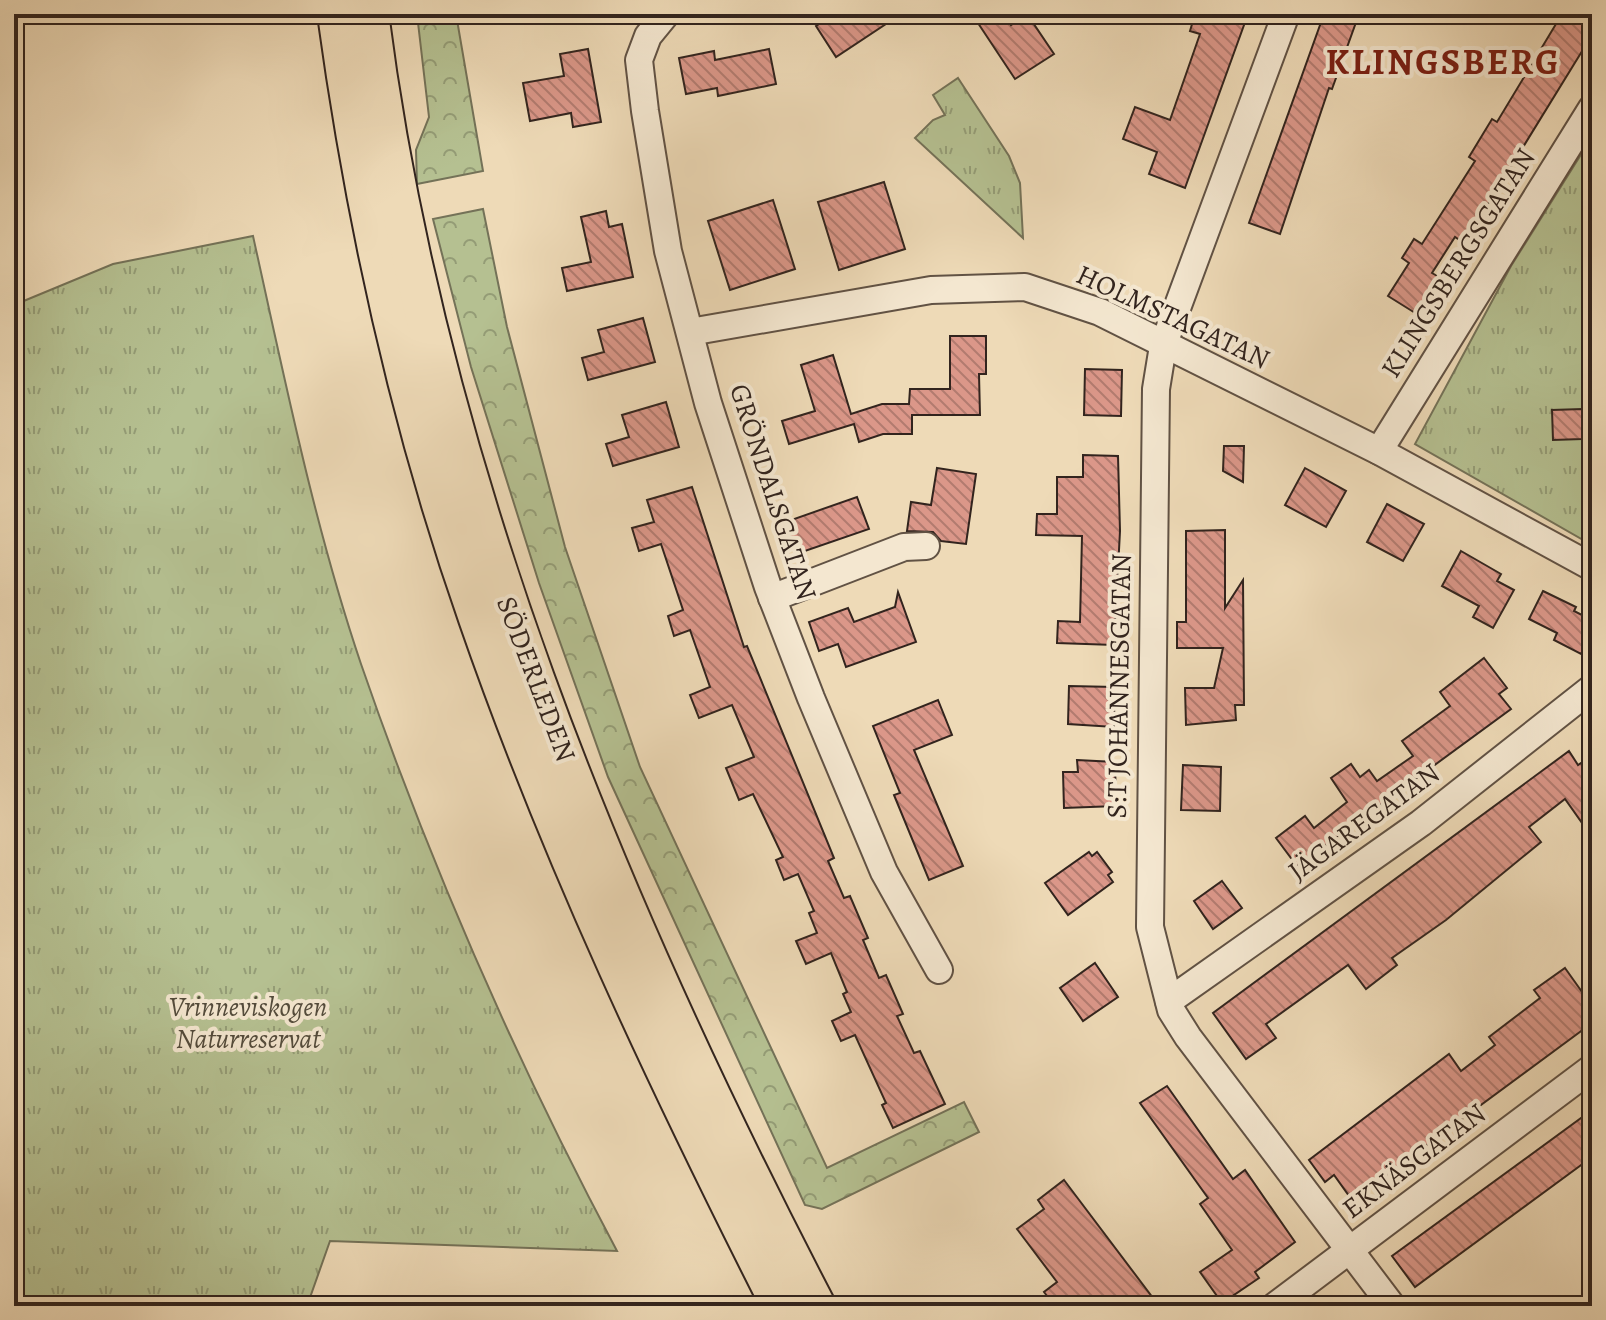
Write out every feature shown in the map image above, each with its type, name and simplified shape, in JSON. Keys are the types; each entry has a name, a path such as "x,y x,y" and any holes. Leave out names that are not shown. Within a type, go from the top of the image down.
{"highway":[{"name":"SÖDERLEDEN","path":"337,14 349,100 391,311 417,415 477,615 512,713 602,931 697,1140 781,1306"},
{"name":"SÖDERLEDEN","path":"369,14 378,85 419,291 467,476 504,596 630,919 724,1123 816,1306"}],"street":[{"name":"GRÖNDALSGATAN","path":"666,14 648,36 639,60 653,176 668,251 730,474 772,598 884,872 939,970"},
{"name":"S:T JOHANNESGATAN","path":"1286,14 1163,346 1156,389 1148,883 1150,927 1169,1001 1188,1037 1392,1306"},
{"name":"KLINGSBERGSGATAN","path":"1379,451 1592,108"},
{"name":"HOLMSTAGATAN","path":"690,332 931,290 1025,287 1100,312 1379,451 1592,567"},
{"path":"772,598 904,547 926,546"},
{"name":"JÄGAREGATAN","path":"1169,1001 1421,823 1592,688"},
{"name":"EKNÄSGATAN","path":"1275,1306 1592,1068"}],"green space":[{"path":"417,14 456,14 483,171 417,184 416,150 429,117"},
{"path":"958,78 1009,156 1020,183 1023,238 915,138 933,120 945,115 933,95"},
{"path":"1592,137 1592,545 1415,444 1511,266"},
{"path":"483,209 507,327 565,547 640,767 827,1168 964,1102 979,1132 822,1209 805,1205 608,777 539,583 471,367 433,219"},
{"name":"Vrinneviskogen Naturreservat","path":"253,236 301,452 329,559 388,740 477,963 544,1107 617,1251 330,1241 307,1306 14,1306 14,305 113,264"}],"building":[{"path":"834,14 901,14 836,57 816,26"},
{"path":"972,14 1004,14 1011,25 1027,14 1054,54 1015,79"},
{"path":"1195,14 1248,14 1185,188 1149,174 1157,152 1123,139 1135,107 1170,120 1200,34 1190,31"},
{"path":"1324,14 1359,14 1332,89 1329,88 1280,234 1249,223"},
{"path":"1562,14 1592,14 1592,35 1464,243 1455,237 1432,273 1444,280 1420,316 1388,296 1409,263 1402,258 1414,239 1422,244 1475,161 1469,157 1492,119 1497,122"},
{"path":"588,49 601,122 573,127 571,113 530,121 523,83 564,76 560,54"},
{"path":"769,49 776,84 718,96 717,88 686,94 679,58 714,51 715,60"},
{"path":"884,182 905,249 839,270 818,202"},
{"path":"773,200 795,269 730,290 708,221"},
{"path":"606,211 609,227 622,224 633,277 567,291 562,268 591,262 581,217"},
{"path":"643,318 655,362 588,380 582,358 604,352 598,330"},
{"path":"950,336 986,336 986,374 979,374 980,415 912,415 912,434 883,434 859,442 854,424 789,444 782,421 815,411 801,365 833,355 851,414 882,404 909,404 910,389 950,389"},
{"path":"1085,369 1122,370 1121,416 1084,415"},
{"path":"666,402 679,447 613,466 606,444 629,437 622,415"},
{"path":"1582,409 1582,439 1553,440 1552,410"},
{"path":"1224,446 1244,446 1243,482 1223,471"},
{"path":"1083,455 1118,456 1120,531 1114,645 1057,643 1058,621 1080,622 1082,536 1036,535 1037,514 1057,514 1057,477 1083,477"},
{"path":"937,468 976,474 966,544 941,541 933,532 907,531 911,502 931,505"},
{"path":"1305,468 1346,491 1326,527 1285,505"},
{"path":"692,487 744,647 747,646 834,858 828,861 844,898 850,896 868,938 863,940 879,978 886,975 903,1014 897,1016 914,1053 920,1051 945,1104 893,1128 882,1105 886,1103 855,1035 841,1041 832,1021 851,1012 843,994 847,992 831,953 806,964 796,941 817,933 809,913 814,911 798,874 784,880 776,860 783,857 753,794 739,800 726,768 754,757 732,705 699,718 690,695 710,687 690,630 674,636 668,616 683,610 661,544 639,551 632,528 654,522 647,500"},
{"path":"857,497 869,529 802,552 798,540 784,544 777,525"},
{"path":"1387,504 1424,524 1403,561 1367,542"},
{"path":"1225,530 1225,608 1243,580 1244,705 1235,705 1236,720 1186,725 1185,688 1214,688 1223,648 1177,648 1177,622 1186,622 1186,531"},
{"path":"1461,551 1501,574 1497,581 1514,590 1493,628 1473,617 1479,606 1442,586"},
{"path":"1543,591 1576,607 1574,611 1592,620 1592,632 1581,654 1554,640 1557,633 1529,619"},
{"path":"898,592 916,642 846,667 838,644 819,651 809,622 848,608 854,622 895,607"},
{"path":"1484,658 1507,688 1499,694 1511,709 1297,866 1276,838 1305,816 1314,828 1347,802 1331,778 1351,764 1360,777 1369,770 1377,781 1413,756 1402,741 1450,706 1440,692"},
{"path":"1069,686 1115,687 1114,727 1068,724"},
{"path":"938,700 952,735 914,750 963,866 929,880 894,795 900,793 873,726"},
{"path":"1569,751 1578,765 1584,761 1592,772 1592,837 1565,799 1529,827 1541,842 1446,920 1392,958 1397,965 1366,989 1348,965 1266,1024 1276,1038 1246,1059 1213,1013"},
{"path":"1077,760 1115,762 1116,806 1064,808 1063,772 1078,772"},
{"path":"1183,765 1221,767 1220,811 1181,810"},
{"path":"1089,852 1092,856 1097,852 1112,872 1108,875 1113,882 1068,915 1045,883"},
{"path":"1222,881 1242,908 1213,929 1194,901"},
{"path":"1095,963 1118,997 1083,1021 1060,988"},
{"path":"1565,968 1592,1006 1592,1023 1352,1200 1334,1175 1325,1182 1309,1160 1449,1054 1461,1071 1495,1045 1489,1037 1540,998 1534,990"},
{"path":"1167,1086 1233,1179 1245,1170 1295,1242 1255,1272 1259,1278 1222,1303 1200,1272 1232,1250 1200,1204 1208,1198 1140,1103"},
{"path":"1592,1110 1592,1157 1415,1287 1392,1256"},
{"path":"1064,1180 1159,1306 1055,1306 1044,1292 1057,1282 1017,1229 1044,1209 1038,1200"}],"district":[{"name":"KLINGSBERG","path":"1443,61"}]}
